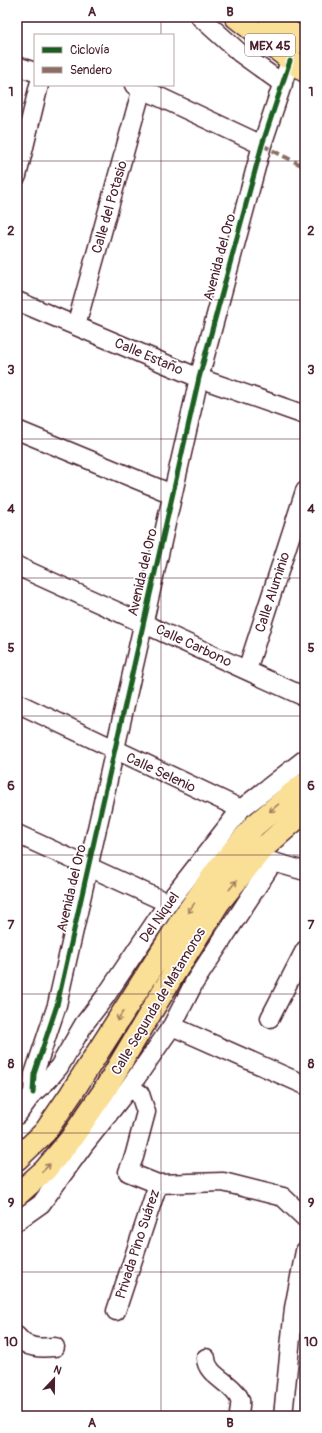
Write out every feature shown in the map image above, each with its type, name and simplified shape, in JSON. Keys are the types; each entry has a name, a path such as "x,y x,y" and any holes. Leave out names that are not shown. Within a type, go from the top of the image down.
{"main road":[{"name":"MEX 45","path":"236,17 298,66"},
{"name":"MEX 45","path":"270,17 305,43"},
{"name":"Calle Segunda de Matamoros","path":"17,1159 45,1132 72,1094 182,920 218,869 254,826 305,784"},
{"name":"Calle Segunda de Matamoros","path":"17,1195 45,1170 70,1140 104,1091 173,975 219,902 261,850 305,811"}],"street":[{"path":"200,17 240,53 283,84"},
{"path":"17,66 34,72"},
{"name":"Avenida del Oro","path":"25,1090 34,1074 56,1005 199,378 262,145 283,84 298,66"},
{"path":"17,176 39,86"},
{"path":"138,87 262,145"},
{"name":"Calle del Potasio","path":"76,326 138,87"},
{"name":"Calle Estaño","path":"17,301 199,378 305,415"},
{"path":"17,430 172,494"},
{"name":"Calle Aluminio","path":"247,670 305,491"},
{"name":"Calle Carbono","path":"17,566 305,696"},
{"name":"Calle Selenio","path":"17,704 241,809"},
{"name":"Del Niquel","path":"17,1115 25,1090 48,1080 59,1067 84,1024 105,997 168,903 241,809 305,758"},
{"path":"17,834 168,903"},
{"path":"17,1221 42,1204 84,1145 129,1088 172,1026 194,983 274,862 305,871"},
{"path":"194,983 219,902"},
{"path":"270,1018 305,950"},
{"path":"172,1026 305,1085"},
{"name":"Privada Pino Suárez","path":"116,1311 158,1184 128,1172 134,1157 146,1112 140,1094 129,1088"},
{"path":"158,1184 223,1182 283,1197 305,1218"},
{"path":"283,1416 294,1308 305,1251"},
{"path":"17,1336 22,1342 37,1348 55,1347"},
{"path":"206,1358 206,1364 210,1370 228,1384 236,1393 240,1401 239,1416"}],"marked path":[{"path":"262,145 305,167"}],"cycle path":[{"path":"33,1093 34,1074 57,1005 199,378 262,145 290,61"}]}
